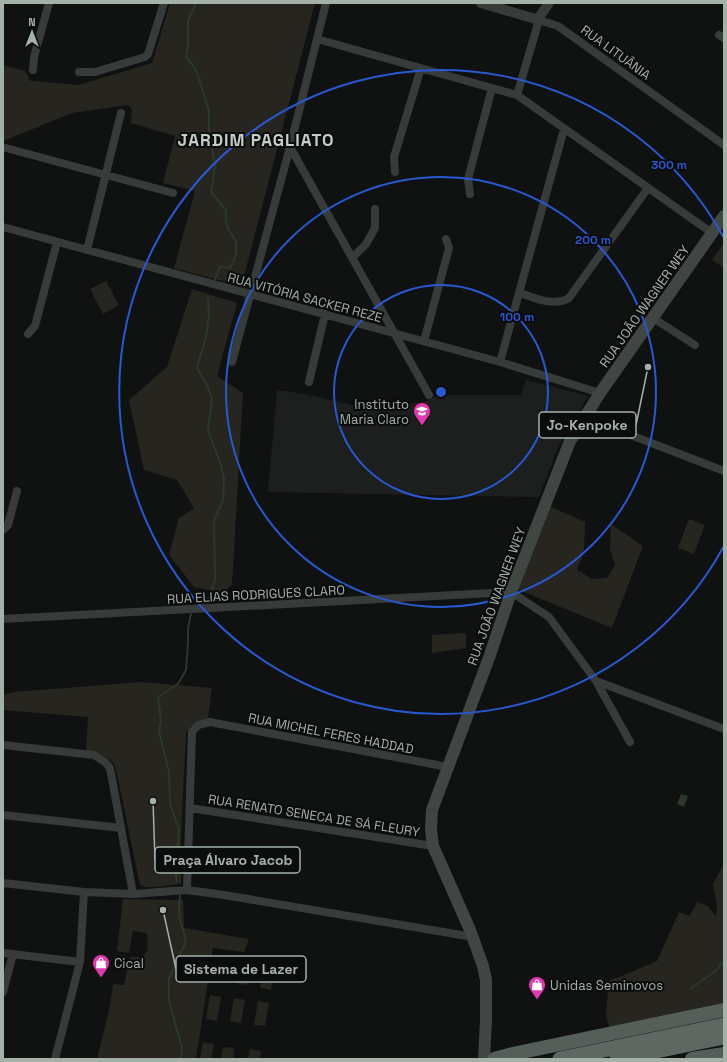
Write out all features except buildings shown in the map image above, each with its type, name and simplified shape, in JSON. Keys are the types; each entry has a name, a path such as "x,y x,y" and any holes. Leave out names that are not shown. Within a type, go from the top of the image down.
{"highway":[{"path":"494,1059 724,1010"},
{"path":"560,1059 696,1031 724,1023"},
{"path":"617,1059 724,1036"},
{"path":"692,1059 724,1054"}],"main road":[{"name":"RUA JOÃO WAGNER WEY","path":"484,1059 486,980 467,921 434,846 430,830 432,810 490,655 511,592 570,441 600,393 724,216"}],"street":[{"path":"33,70 34,57 49,3"},
{"path":"79,72 95,72 145,57 148,54 164,3"},
{"path":"232,362 290,147 326,3"},
{"name":"RUA LITUÂNIA","path":"481,3 496,5 558,26 724,145"},
{"path":"517,95 538,20 549,3"},
{"path":"317,39 517,95 712,233"},
{"path":"395,172 394,157 421,68"},
{"path":"470,194 468,180 492,88"},
{"path":"87,250 121,113"},
{"path":"500,362 564,129"},
{"path":"290,147 429,395"},
{"path":"6,148 173,193"},
{"path":"520,293 555,303 562,302 569,298 648,188"},
{"path":"352,258 366,244 375,228 375,209"},
{"name":"RUA VITÓRIA SACKER REZE","path":"3,228 500,362 600,393"},
{"path":"424,341 449,248 446,239"},
{"path":"28,334 35,326 57,242"},
{"path":"309,382 325,314"},
{"path":"653,318 695,345"},
{"path":"584,417 724,471"},
{"path":"3,530 8,525 17,492"},
{"path":"511,592 549,617 596,681 630,742"},
{"name":"RUA ELIAS RODRIGUES CLARO","path":"3,619 511,592"},
{"path":"596,681 724,729"},
{"name":"RUA MICHEL FERES HADDAD","path":"190,808 192,732 198,725 210,722 448,767"},
{"path":"3,745 94,755 105,762 110,768 133,894"},
{"path":"187,890 190,808"},
{"name":"RUA RENATO SENECA DE SÁ FLEURY","path":"190,808 434,846"},
{"path":"3,816 121,828"},
{"path":"3,883 84,892 133,894 187,890 473,937"},
{"path":"55,1059 80,962 84,892"},
{"path":"454,934 457,933 467,921"},
{"path":"3,953 80,962"},
{"path":"3,992 13,954"}],"shaded area":[{"path":"170,3 315,3 243,280 241,284 237,285 174,268 195,191 163,183 175,136 131,123 132,109 128,105 72,113 3,141 3,65 25,71 31,81 78,85 152,63"},
{"path":"724,243 724,268 712,260"},
{"path":"106,281 119,305 103,314 90,289"},
{"path":"192,289 237,303 217,376 243,393 232,584 224,593 194,587 169,555 179,518 194,508 177,480 144,470 129,400 167,367"},
{"name":"Instituto Maria Claro","path":"526,380 588,396 560,443 539,497 268,492 277,390 304,394 369,409 423,402 443,395 521,395"},
{"path":"549,506 585,522 584,552 577,570 592,579 607,578 615,565 610,549 611,524 643,546 612,628 517,589"},
{"path":"689,519 705,525 694,554 678,548"},
{"path":"466,633 466,648 432,653 432,635"},
{"path":"142,682 212,688 208,718 194,724 186,733 181,837 181,883 179,884 153,887 140,885 115,765 102,755 86,751 88,717 3,710 3,695 14,692"},
{"path":"681,794 688,796 684,807 677,804"},
{"path":"722,867 724,867 724,1005 610,1030 606,1015 609,980 657,961 679,912 690,916 697,902 708,906 716,917 717,906 713,884"},
{"path":"123,899 183,900 184,928 249,939 244,952 213,948 196,1059 97,1059 110,1006 113,984 124,985 130,957 142,957 148,950 147,933 133,931 129,953 117,951"},
{"path":"240,960 251,962 247,985 236,983"},
{"path":"264,964 275,966 271,990 260,988"},
{"path":"210,995 221,997 217,1021 206,1019"},
{"path":"234,998 245,1000 241,1023 230,1021"},
{"path":"258,1001 269,1003 265,1026 254,1025"},
{"path":"203,1042 214,1044 211,1059 200,1059"},
{"path":"223,1047 234,1048 233,1059 221,1059"},
{"path":"250,1049 261,1051 260,1059 248,1059"}],"waterway":[{"path":"196,3 188,20 188,45 186,57 198,75 209,111 209,129 215,167 211,192 226,210 227,227 236,241 236,255 230,268 220,267 215,279"},
{"path":"202,606 208,600 215,580 214,521 223,500 224,479 221,465 208,430 212,398 206,383 197,368 206,337 209,316 208,298"},
{"path":"177,881 179,829 170,804 169,772 159,731 161,720 158,697 178,684 186,670 188,628 191,614"},
{"path":"180,895 180,920 186,941 169,979 169,1001 182,1048 181,1059"},
{"path":"690,989 714,972 724,961"}],"place":[{"name":"Jo-Kenpoke","path":"648,367"},
{"name":"Instituto Maria Claro","path":"422,426"},
{"name":"Praça Álvaro Jacob","path":"153,801"},
{"name":"Sistema de Lazer","path":"163,910"},
{"name":"Cical","path":"101,978"},
{"name":"Unidas Seminovos","path":"537,1000"}],"district":[{"name":"JARDIM PAGLIATO","path":"256,140"}]}
